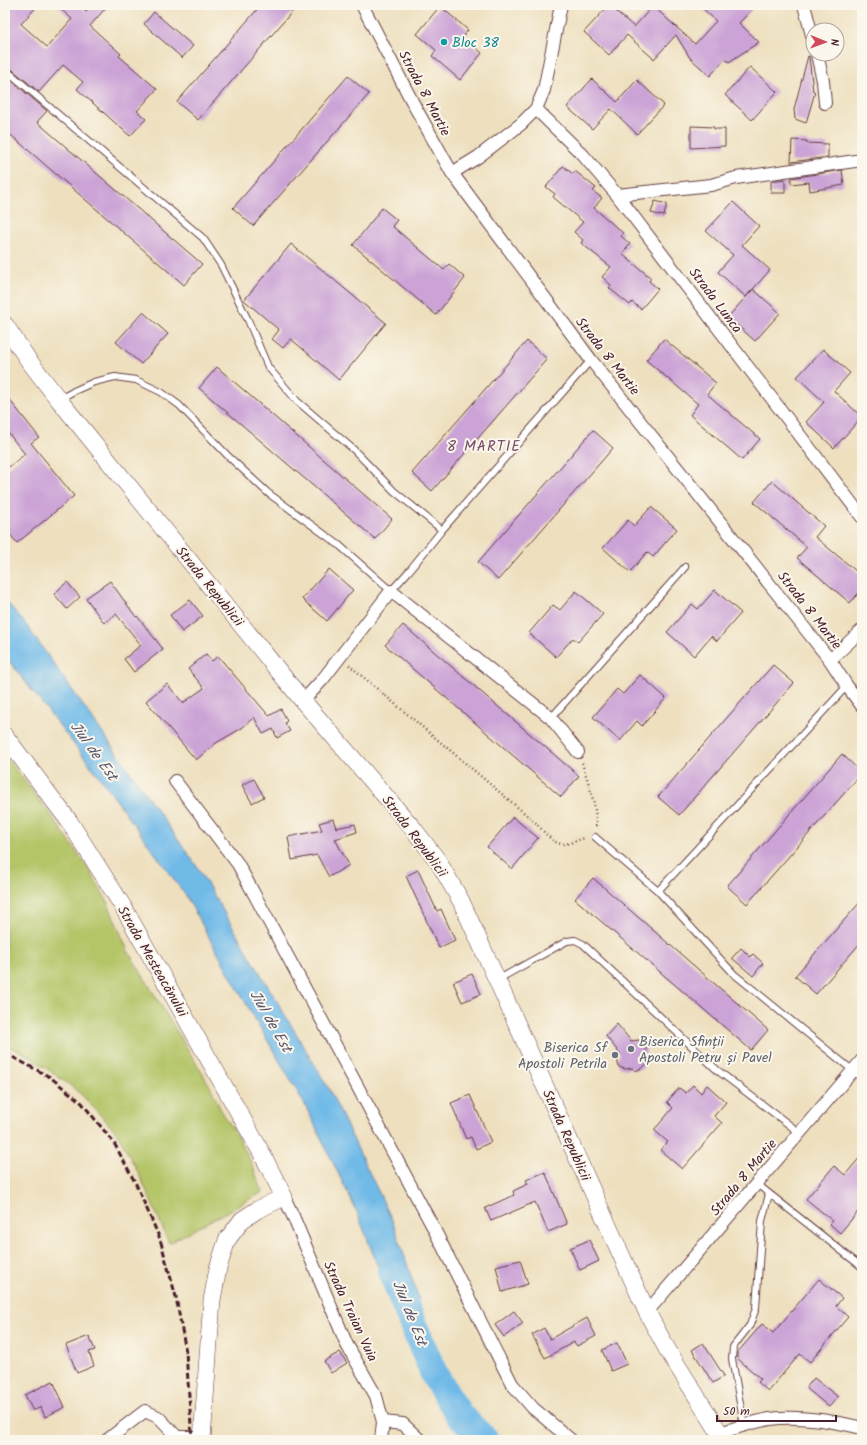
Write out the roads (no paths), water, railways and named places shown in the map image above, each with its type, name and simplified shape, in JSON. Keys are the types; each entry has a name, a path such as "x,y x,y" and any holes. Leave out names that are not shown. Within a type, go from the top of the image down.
{"main road":[{"name":"Strada Republicii","path":"5,325 29,361 59,400 303,701 412,827 438,860 461,901 647,1312 671,1355 722,1436"},
{"name":"Strada Mesteacănului","path":"5,736 68,821 122,906 260,1150 284,1197"},
{"path":"202,1439 212,1300 218,1268 227,1240 242,1220 257,1210 284,1197"}],"street":[{"name":"Strada 8 Martie","path":"362,5 415,107 452,173 591,360 830,660 862,706"},
{"path":"452,173 521,124 536,109 544,90 561,5"},
{"path":"804,5 808,22"},
{"path":"818,62 823,81 825,103"},
{"name":"Strada Lunca","path":"536,109 583,155 617,195 862,517"},
{"path":"617,195 666,191 711,185 736,178 862,160"},
{"path":"303,701 323,679 391,591 551,718 578,752"},
{"path":"830,660 862,630"},
{"path":"175,781 238,864 433,1227 512,1384 533,1408 571,1440"},
{"name":"Strada 8 Martie","path":"647,1312 800,1133 858,1074 862,1060"},
{"name":"Strada Traian Vuia","path":"284,1197 347,1345 376,1396 384,1422 381,1440"},
{"path":"107,1440 145,1411 158,1417 177,1437 202,1439"},
{"path":"722,1436 744,1425 771,1419 791,1417 823,1420 862,1428"},
{"path":"384,1422 403,1424 420,1440"}],"lane":[{"path":"5,68 203,238 221,265 248,320 268,367 297,401 353,449 394,491 442,530"},
{"path":"59,400 88,385 115,377 136,380 161,392 179,405 229,457 268,493 340,545 391,591 442,530 591,360"},
{"path":"551,718 685,567"},
{"path":"658,891 847,686"},
{"path":"596,837 658,891 734,974 858,1074"},
{"path":"497,980 567,941 575,940 583,944 717,1070 800,1133"},
{"path":"757,1184 862,1268"},
{"path":"744,1425 732,1352 733,1347 750,1325 756,1308 762,1221 770,1194"}],"water":[{"path":"5,600 24,622 196,865 329,1089 393,1222 419,1299 394,1309 357,1212 305,1105 186,896 98,775 5,656"}],"waterway":[{"name":"Jiul de Est","path":"391,1269 435,1376 460,1416 485,1440"}],"railway":[{"path":"5,1053 50,1077 82,1103 114,1143 136,1184 160,1239 176,1297 186,1352 192,1440"}],"place":[{"name":"Bloc 38","path":"444,42"},
{"name":"Biserica Sfinții Apostoli Petru și Pavel","path":"631,1049"},
{"name":"Biserica Sf Apostoli Petrila","path":"615,1055"}],"district":[{"name":"8 MARTIE","path":"484,446"}]}
